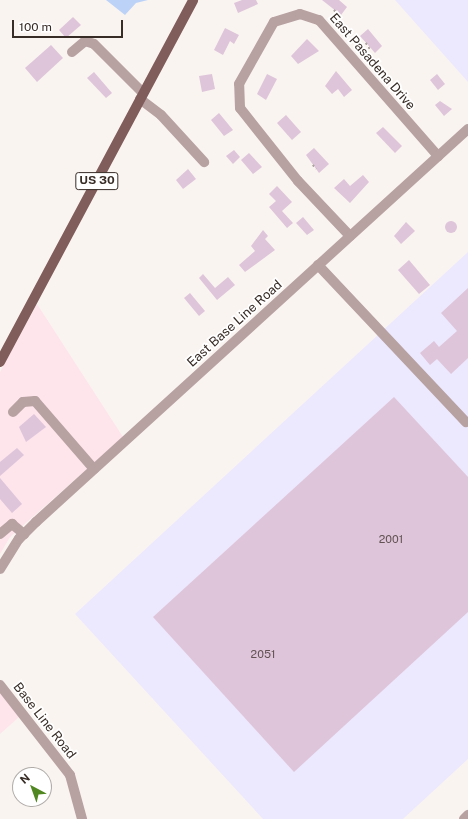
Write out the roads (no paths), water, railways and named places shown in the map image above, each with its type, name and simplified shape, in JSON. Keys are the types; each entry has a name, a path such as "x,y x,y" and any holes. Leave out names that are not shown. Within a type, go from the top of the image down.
{"main road":[{"name":"US 30","path":"0,362 193,0"}],"street":[{"name":"East Pasadena Drive","path":"350,236 298,181 240,108 239,84 274,22 300,14 319,20 438,156"},
{"path":"72,52 85,41 94,44 204,162"},
{"name":"East Base Line Road","path":"21,536 468,129"},
{"path":"318,266 466,422"},
{"path":"12,412 27,399 35,401 94,469"},
{"path":"0,534 12,524 21,536 0,569"},
{"name":"Base Line Road","path":"0,685 70,775 82,819"},
{"path":"464,819 468,815"}],"water":[{"path":"106,0 148,0 136,3 125,15"}]}
